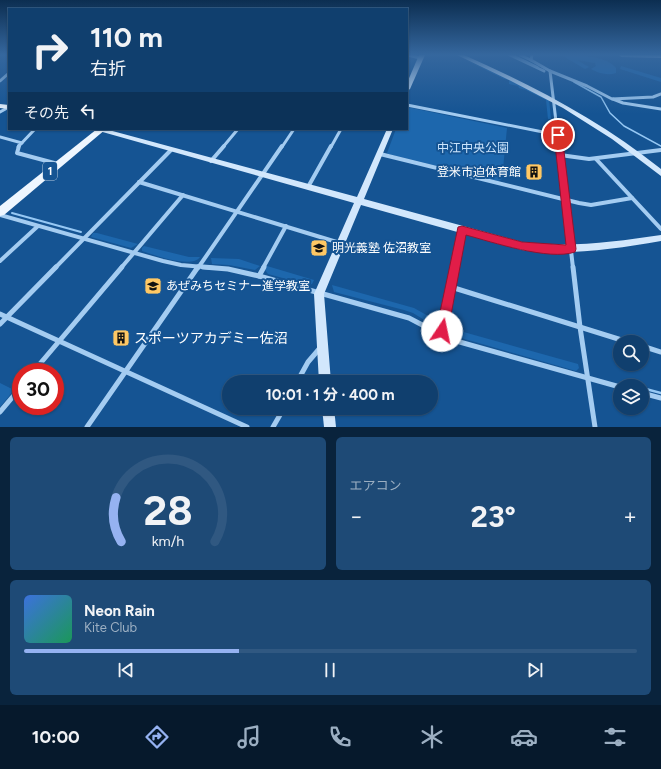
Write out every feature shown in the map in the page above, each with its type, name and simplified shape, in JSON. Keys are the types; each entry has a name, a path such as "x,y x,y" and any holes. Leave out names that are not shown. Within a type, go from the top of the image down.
{"main road":[{"name":"1","path":"0,214 99,130"}],"street":[{"path":"408,87 413,75"},
{"path":"506,75 554,99 599,126 661,173"},
{"path":"550,75 580,327 595,427"},
{"path":"558,75 587,86 623,103 661,109"},
{"path":"612,99 661,94"},
{"path":"408,105 558,135"},
{"path":"34,130 22,143 18,149 18,152 58,164"},
{"path":"103,130 171,150 522,246 571,249 599,247 661,238"},
{"path":"211,161 237,130"},
{"path":"87,427 293,130"},
{"path":"308,187 340,130"},
{"path":"324,375 319,294 380,154 388,130"},
{"path":"0,137 22,143"},
{"path":"0,324 82,238 171,150"},
{"path":"560,155 581,159 596,159 661,150"},
{"path":"380,154 565,200 591,205 632,198"},
{"path":"596,159 661,229"},
{"path":"139,182 340,243"},
{"path":"41,363 183,195"},
{"path":"0,214 133,254 163,261 228,269 259,276 409,318 449,339 613,385"},
{"path":"0,261 38,226"},
{"path":"259,276 286,226"},
{"path":"441,335 462,230"},
{"path":"450,287 613,337"},
{"path":"0,314 247,427"},
{"path":"301,375 308,362 322,346"},
{"path":"649,348 661,352"},
{"path":"649,395 661,398"},
{"path":"0,412 12,398"},
{"path":"274,427 280,415"},
{"path":"329,415 330,427"}],"green space":[{"path":"496,75 500,75 516,82 549,99 551,119 548,119 546,100 519,88 518,86 509,84 509,80"},
{"path":"639,75 651,75 661,78 661,82"},
{"name":"中江中央公園","path":"408,107 507,128 502,179 498,181 387,153 396,130 408,130"},
{"path":"93,233 138,244 131,248 91,237"},
{"path":"144,246 189,257 200,257 189,262 172,260 142,251"},
{"path":"211,258 239,259 260,266 255,270 229,265 212,264"},
{"path":"267,266 314,280 312,284 308,285 268,274 265,270"},
{"path":"332,285 414,308 439,322 439,324 434,326 413,313 334,292"},
{"path":"447,326 578,364 579,368 576,371 454,336 449,334"},
{"path":"0,383 12,389 12,392 0,407"}],"waterway":[{"path":"574,82 601,97 610,113 624,126 661,146"},
{"path":"12,213 81,232"},
{"path":"649,390 661,393"}],"place":[{"name":"登米市迫体育館","path":"534,172"},
{"name":"明光義塾 佐沼教室","path":"319,248"},
{"name":"あぜみちセミナー進学教室","path":"153,286"},
{"name":"スポーツアカデミー佐沼","path":"121,338"}],"route":[{"path":"442,331 462,230 498,241 522,246 534,248 571,249 558,135"}]}
